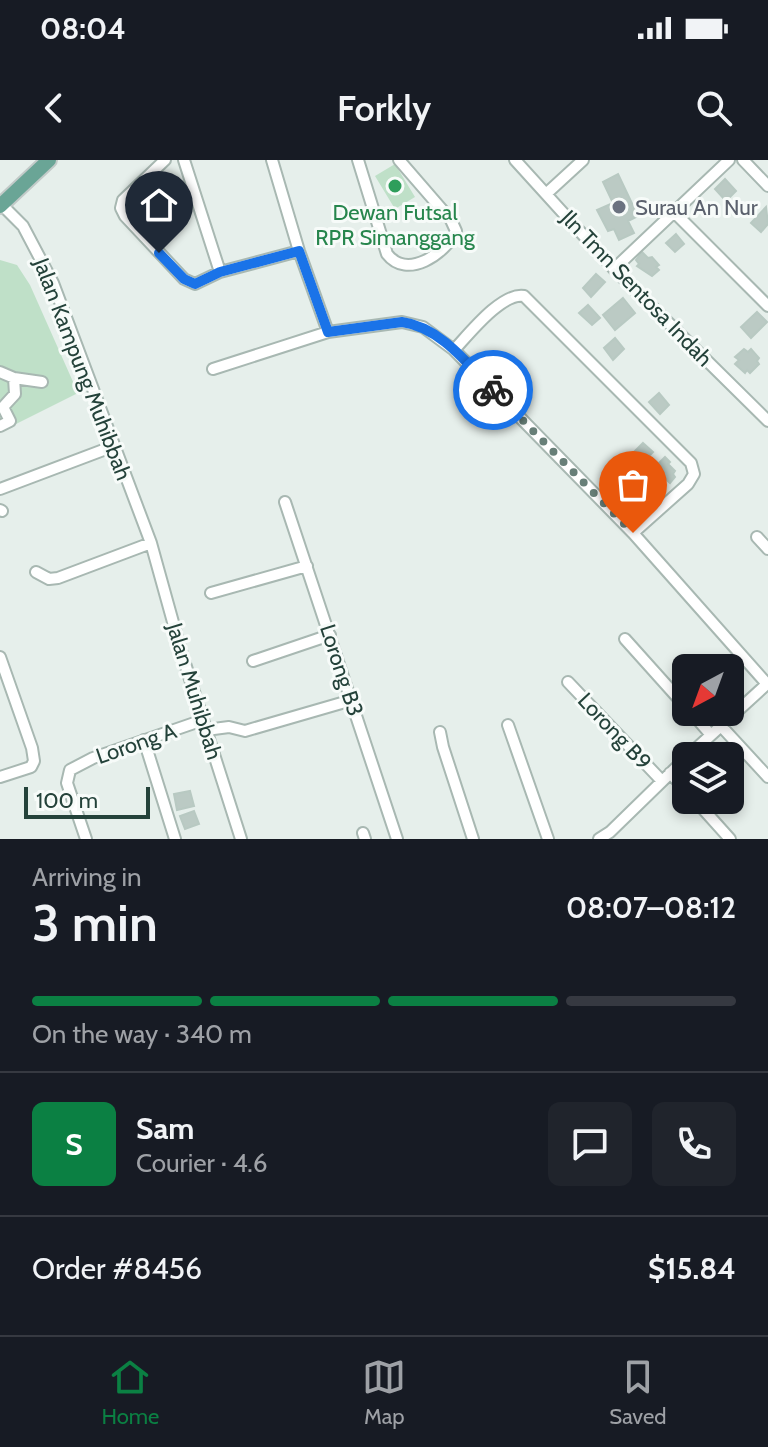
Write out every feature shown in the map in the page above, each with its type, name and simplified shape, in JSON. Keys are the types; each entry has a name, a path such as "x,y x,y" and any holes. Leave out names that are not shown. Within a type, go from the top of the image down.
{"main road":[{"path":"0,205 49,160"}],"street":[{"path":"165,160 123,200 122,212 184,279 195,284 220,272 299,251"},
{"path":"184,160 220,272"},
{"path":"272,160 299,251 328,332"},
{"path":"358,160 387,254 392,261 403,266 418,264 431,257 451,240 456,231 407,163"},
{"name":"Jln Tmn Sentosa Indah","path":"515,160 614,269 766,415"},
{"path":"546,194 583,160"},
{"path":"614,269 729,160"},
{"path":"743,160 768,186"},
{"name":"Jalan Kampung Muhibbah","path":"0,205 23,226 53,283 151,543"},
{"path":"673,211 768,306"},
{"path":"454,350 505,300 517,295 524,296 654,424 691,463 694,474 688,484 633,533"},
{"path":"213,369 328,332 402,322 423,327 454,350 633,533 768,684 744,705"},
{"path":"0,372 14,378 42,382"},
{"path":"0,426 10,421 3,407 15,394 14,378"},
{"path":"0,489 114,446"},
{"name":"Lorong B3","path":"285,502 397,839"},
{"path":"757,537 768,549"},
{"path":"36,572 49,579 58,578 151,543"},
{"name":"Jalan Muhibbah","path":"151,543 241,839"},
{"path":"211,593 307,566"},
{"path":"253,661 330,635"},
{"path":"625,639 672,691"},
{"path":"0,657 4,682 32,748 34,761 31,767 0,777"},
{"name":"Lorong B9","path":"568,682 672,781"},
{"path":"205,725 245,731 352,700"},
{"name":"Lorong A","path":"86,839 67,783 70,770 93,758 144,740 205,725"},
{"path":"508,725 548,839"},
{"path":"703,726 711,735"},
{"path":"703,742 721,726 768,777"},
{"path":"440,732 473,839"},
{"path":"144,740 175,839"},
{"path":"599,839 612,836 672,771"},
{"path":"708,814 730,839"}],"green space":[{"name":"Dewan Futsal RPR Simanggang","path":"395,164 415,197 395,209 375,176"},
{"path":"0,260 17,265 30,285 78,393 0,432"}],"building":[{"name":"Surau An Nur","path":"618,174 638,216 628,221 634,233 619,240 614,229 608,231 597,210 613,203 603,182"},
{"path":"725,179 736,191 726,201 715,189"},
{"path":"766,207 768,224 761,232 751,223"},
{"path":"676,234 684,244 675,252 666,243"},
{"path":"642,252 659,265 656,267 659,270 652,276 637,266 636,260"},
{"path":"596,274 605,282 591,297 583,288"},
{"path":"623,298 635,313 615,330 603,315"},
{"path":"588,305 600,318 592,325 579,313"},
{"path":"757,312 767,322 751,338 741,327"},
{"path":"615,338 624,349 613,360 604,348"},
{"path":"744,349 748,352 751,349 759,358 759,364 750,373 747,370 745,373 735,364 739,360 735,357"},
{"path":"521,371 531,382 517,395 508,384"},
{"path":"659,393 669,405 660,414 649,402"},
{"path":"643,443 653,452 644,461 634,452"},
{"path":"665,457 675,471 670,483 654,468"},
{"path":"190,791 194,806 177,810 174,794"},
{"path":"194,811 199,824 185,829 180,816"}],"way so far":[{"path":"493,390 633,533"}],"place":[{"name":"Dewan Futsal RPR Simanggang","path":"395,186"},
{"name":"Surau An Nur","path":"619,207"}],"route":[{"path":"159,253 184,279 195,284 220,272 299,251 328,332 412,323 423,327 454,350 493,390"}]}
